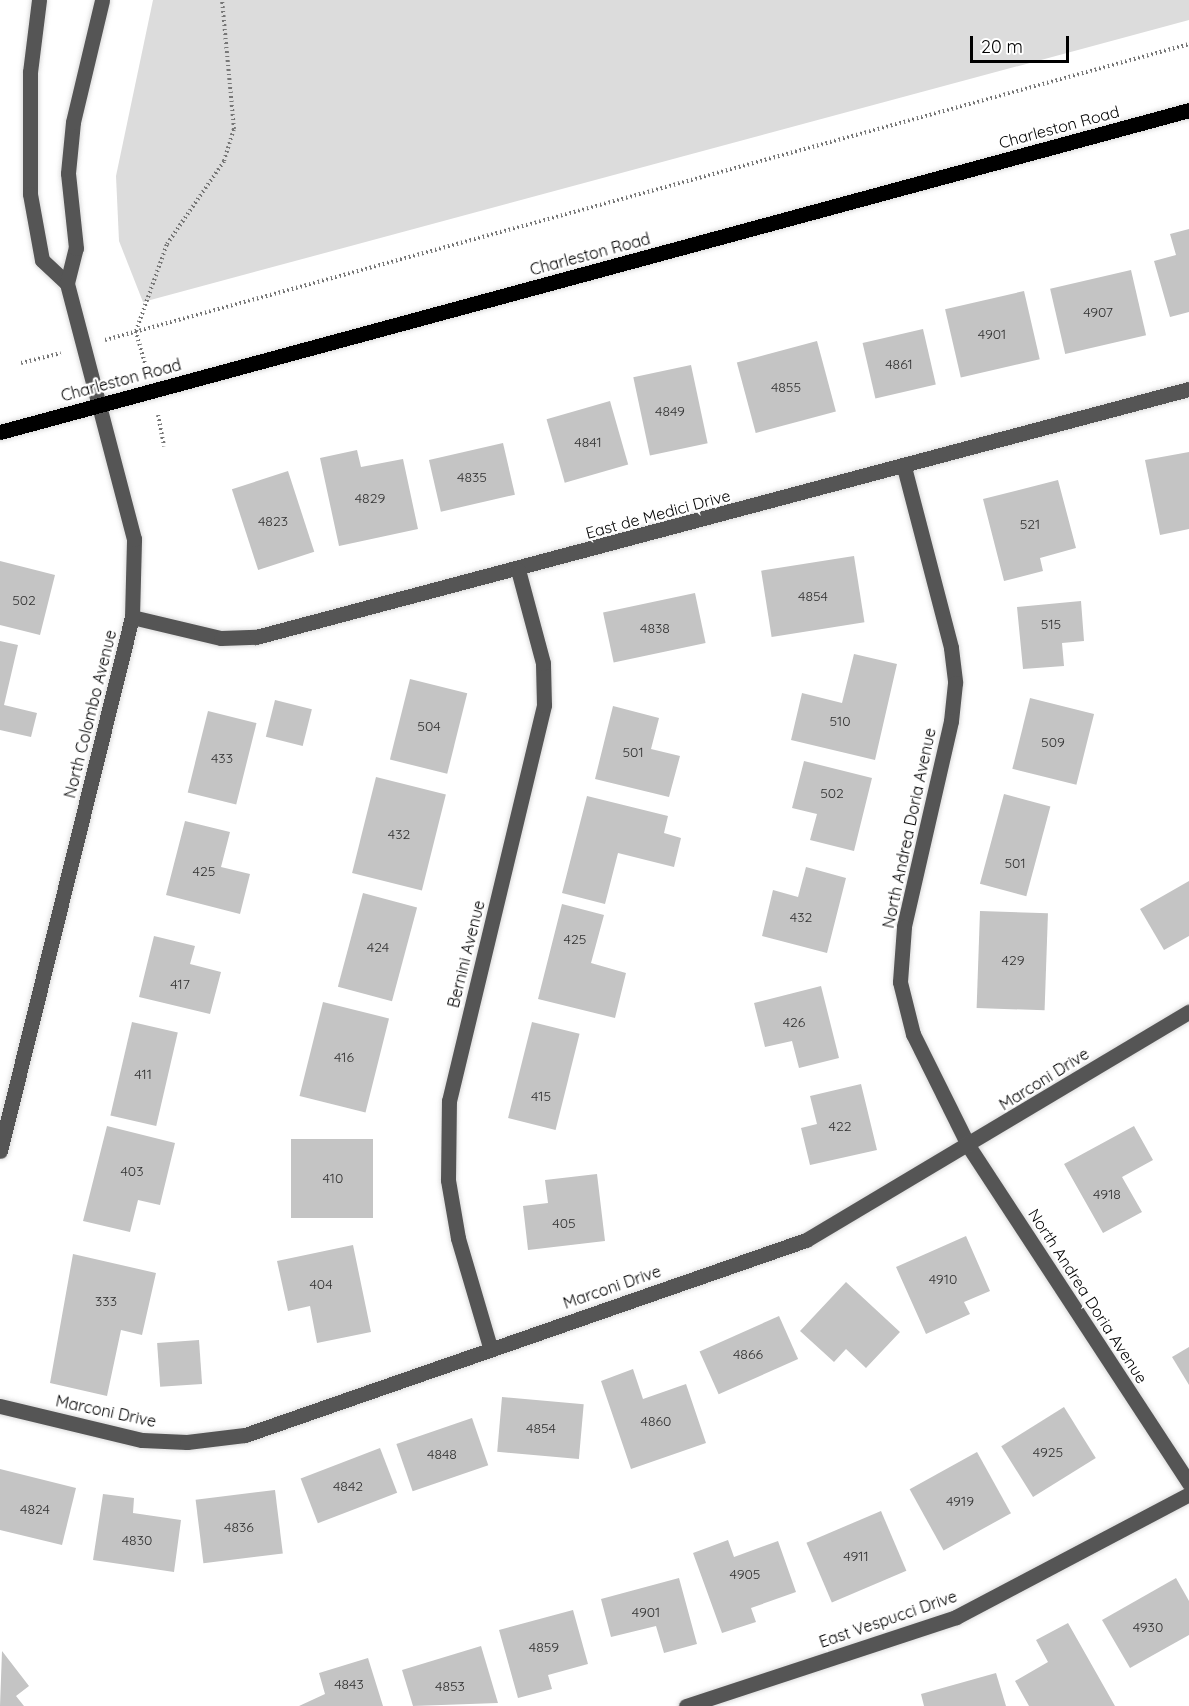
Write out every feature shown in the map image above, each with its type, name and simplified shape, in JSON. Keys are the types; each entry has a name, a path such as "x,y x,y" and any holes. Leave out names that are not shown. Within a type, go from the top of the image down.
{"main road":[{"name":"Charleston Road","path":"0,432 1189,110"}],"street":[{"path":"39,0 30,72 30,194 42,260 67,283"},
{"name":"North Colombo Avenue","path":"0,1151 132,617 134,539 67,283 76,249 68,173 72,122 102,0"},
{"name":"East de Medici Drive","path":"132,617 221,638 256,637 904,467 1189,388"},
{"name":"North Andrea Doria Avenue","path":"904,467 951,648 955,683 904,927 900,982 914,1034 969,1147 1189,1484"},
{"name":"Bernini Avenue","path":"490,1347 458,1238 448,1180 449,1101 544,705 543,663 518,570"},
{"name":"Marconi Drive","path":"0,1406 142,1440 187,1442 245,1435 490,1347 806,1240 969,1147 1189,1012"},
{"name":"East Vespucci Drive","path":"686,1706 956,1617 1189,1494"}],"path":[{"path":"164,447 153,390 136,331 167,244 224,161 234,129 222,0"},
{"path":"21,363 1189,44"}],"shaded area":[{"path":"153,0 1189,0 1189,20 143,302 119,241 116,176"}],"building":[{"path":"1189,229 1189,312 1170,317 1154,261 1176,255 1170,234"},
{"path":"1131,270 1146,335 1065,354 1050,289"},
{"path":"1024,291 1040,359 961,377 945,309"},
{"path":"923,329 936,385 875,398 863,343"},
{"path":"817,341 836,412 756,433 737,362"},
{"path":"691,365 708,443 650,456 633,377"},
{"path":"610,401 628,464 565,483 547,419"},
{"path":"503,443 515,495 441,512 429,460"},
{"path":"357,450 361,467 403,459 418,529 339,546 320,458"},
{"path":"1189,452 1189,529 1160,535 1145,460"},
{"path":"288,471 314,552 258,570 232,489"},
{"path":"1058,480 1076,548 1040,558 1043,571 1004,581 983,499"},
{"path":"854,556 864,622 772,637 761,571"},
{"path":"0,561 55,575 40,635 0,625"},
{"path":"695,593 706,643 614,662 603,613"},
{"path":"1081,601 1084,641 1062,643 1064,666 1023,669 1017,607"},
{"path":"0,641 18,645 4,705 37,713 31,737 0,730"},
{"path":"854,654 897,664 875,760 791,740 802,693 842,703"},
{"path":"410,679 467,693 447,774 390,760"},
{"path":"1030,698 1094,714 1076,785 1012,769"},
{"path":"275,700 312,709 303,746 266,737"},
{"path":"613,706 659,718 651,749 680,756 669,797 595,779"},
{"path":"208,711 257,723 236,805 188,793"},
{"path":"804,761 872,778 854,851 810,840 817,814 792,808"},
{"path":"376,777 446,794 422,890 352,873"},
{"path":"1004,794 1050,806 1026,896 980,884"},
{"path":"587,796 668,816 664,833 681,838 674,867 618,853 605,904 562,893"},
{"path":"185,821 230,832 221,867 250,874 240,914 166,895"},
{"path":"806,867 846,878 827,953 762,936 773,890 798,897"},
{"path":"1189,881 1189,936 1164,950 1140,909"},
{"path":"363,893 417,907 392,1001 338,987"},
{"path":"562,904 604,915 591,963 626,973 615,1018 538,999"},
{"path":"980,911 1048,913 1045,1010 977,1008"},
{"path":"154,936 195,946 190,964 221,972 210,1014 139,997"},
{"path":"821,986 839,1058 799,1068 792,1041 765,1047 754,1003"},
{"path":"323,1002 389,1018 366,1113 300,1096"},
{"path":"132,1022 178,1033 156,1126 110,1116"},
{"path":"532,1022 580,1034 556,1130 508,1118"},
{"path":"861,1084 877,1150 810,1165 801,1128 817,1124 810,1096"},
{"path":"107,1126 175,1143 160,1205 138,1200 130,1232 83,1221"},
{"path":"1134,1126 1153,1160 1122,1177 1142,1212 1103,1233 1064,1164"},
{"path":"291,1139 373,1139 373,1218 291,1218"},
{"path":"597,1174 605,1241 528,1250 523,1206 548,1203 545,1180"},
{"path":"966,1236 990,1291 964,1302 970,1314 926,1334 896,1267"},
{"path":"353,1245 371,1332 317,1343 310,1306 288,1311 277,1261"},
{"path":"73,1254 156,1273 142,1335 121,1330 107,1396 50,1383"},
{"path":"846,1282 900,1332 866,1368 846,1349 834,1362 800,1331"},
{"path":"779,1316 798,1359 719,1394 700,1351"},
{"path":"199,1340 202,1384 160,1387 157,1343"},
{"path":"1189,1347 1189,1385 1172,1357"},
{"path":"633,1369 643,1399 686,1384 706,1443 631,1469 601,1381"},
{"path":"502,1397 584,1404 579,1459 497,1452"},
{"path":"1064,1407 1096,1458 1033,1497 1001,1446"},
{"path":"472,1418 488,1465 413,1491 396,1444"},
{"path":"380,1448 397,1493 318,1523 301,1478"},
{"path":"977,1452 1011,1513 944,1551 910,1489"},
{"path":"0,1469 76,1488 62,1545 0,1530"},
{"path":"275,1490 283,1554 203,1563 196,1500"},
{"path":"103,1494 134,1498 133,1513 181,1520 174,1572 93,1560"},
{"path":"881,1511 906,1571 832,1602 806,1543"},
{"path":"728,1540 734,1557 778,1541 796,1592 751,1608 756,1622 722,1633 693,1553"},
{"path":"679,1578 697,1644 664,1653 656,1626 611,1637 601,1599"},
{"path":"1176,1578 1189,1601 1189,1635 1130,1668 1102,1620"},
{"path":"573,1610 588,1664 548,1675 552,1689 518,1698 499,1630"},
{"path":"1068,1623 1115,1706 1029,1706 1015,1681 1048,1662 1036,1640"},
{"path":"481,1646 498,1703 413,1706 402,1670"},
{"path":"2,1651 29,1686 16,1696 24,1706 0,1706"},
{"path":"368,1658 383,1706 299,1706 325,1694 319,1673"},
{"path":"996,1673 1006,1706 924,1706 921,1694"}]}
